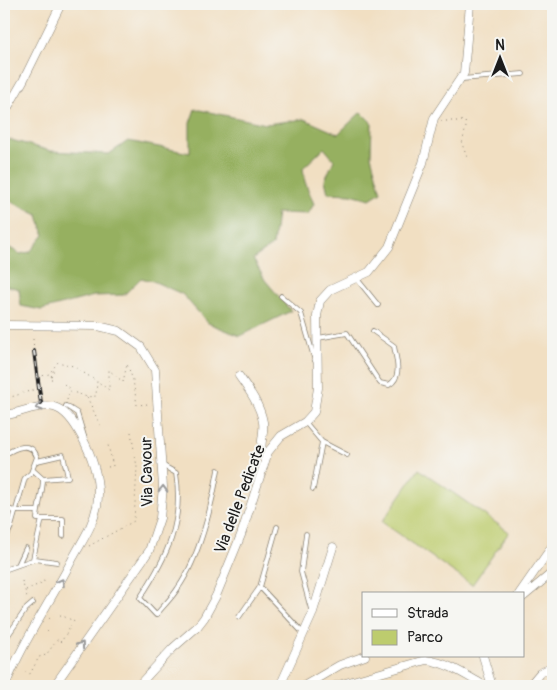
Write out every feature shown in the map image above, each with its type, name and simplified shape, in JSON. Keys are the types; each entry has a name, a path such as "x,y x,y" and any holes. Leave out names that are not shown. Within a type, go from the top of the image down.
{"street":[{"path":"4,114 24,81 61,4"},
{"path":"305,422 312,415 316,406 318,372 317,313 322,297 330,290 357,279 372,269 393,240 423,163 433,121 462,79 465,68 470,4"},
{"name":"Via Cavour","path":"4,325 98,326 119,331 141,347 155,370 163,487 160,518 149,551 54,686"},
{"path":"239,376 252,395 261,416 263,431 260,450 265,460"},
{"path":"4,416 46,404 55,406 73,418 89,450 98,486 97,505 91,527 7,675 5,686"},
{"name":"Via delle Pedicate","path":"138,686 204,618 216,596 241,535 270,448 281,436 305,422"},
{"path":"520,592 553,545"},
{"path":"280,686 312,615 333,547"},
{"path":"524,596 553,572"},
{"path":"304,686 340,665 362,657"},
{"path":"484,658 492,686"},
{"path":"335,686 426,660 436,661 448,666 485,686"},
{"path":"529,686 540,673 553,667"}],"lane":[{"path":"462,79 523,74"},
{"path":"357,279 378,305"},
{"path":"281,296 301,313 318,372"},
{"path":"318,338 347,333 375,377 383,385 389,385 394,381 398,373 394,346 373,331"},
{"path":"553,404 551,413 553,421"},
{"path":"66,406 76,413 89,450"},
{"path":"305,422 322,442 347,455"},
{"path":"313,489 322,442"},
{"path":"4,455 16,448 25,446 34,451 37,461 33,470 25,478 11,527 4,542"},
{"path":"33,470 43,479 68,477 63,455 37,461"},
{"path":"162,465 176,473 179,490 174,533 161,565 140,598 156,616 178,588 186,574 203,532 218,470"},
{"path":"43,479 37,519 63,519 63,536"},
{"path":"4,506 14,512 38,512"},
{"path":"33,559 42,519"},
{"path":"239,617 260,587 277,527"},
{"path":"306,534 301,572 312,615"},
{"path":"18,565 26,548"},
{"path":"4,570 33,559 57,562"},
{"path":"260,587 304,634"},
{"path":"4,641 32,603"}],"path":[{"path":"433,121 465,121 466,127 462,144 468,160"},
{"path":"33,340 34,351"},
{"path":"38,377 49,374 58,362 73,366 110,390 109,370 122,382 127,364 134,380 137,405 156,402"},
{"path":"52,379 50,379 55,366"},
{"path":"70,391 87,396 96,396 97,381"},
{"path":"64,384 71,389 66,406"},
{"path":"8,398 36,389"},
{"path":"87,396 101,427"},
{"path":"82,542 90,547 134,521 137,467 131,432"},
{"path":"108,445 113,466 108,467"},
{"path":"25,590 44,582 43,577"},
{"path":"22,581 28,598 24,607 26,609"},
{"path":"25,672 30,674 39,657 46,655 58,639 61,642 74,620 58,614"},
{"path":"4,660 11,657 8,650"}],"green space":[{"path":"195,109 266,124 304,119 338,134 361,112 372,123 371,156 381,192 370,199 351,194 328,193 325,180 334,160 324,148 303,168 305,182 314,204 308,214 277,213 273,245 253,259 265,280 291,311 240,336 208,323 182,294 153,281 141,278 124,295 94,296 41,310 21,306 19,289 4,285 4,240 5,245 20,254 30,252 44,235 38,215 4,198 4,138 51,151 109,154 128,141 190,153 190,123"},
{"path":"419,469 509,532 472,585 382,522"}],"railway":[{"path":"34,351 41,403"}]}
